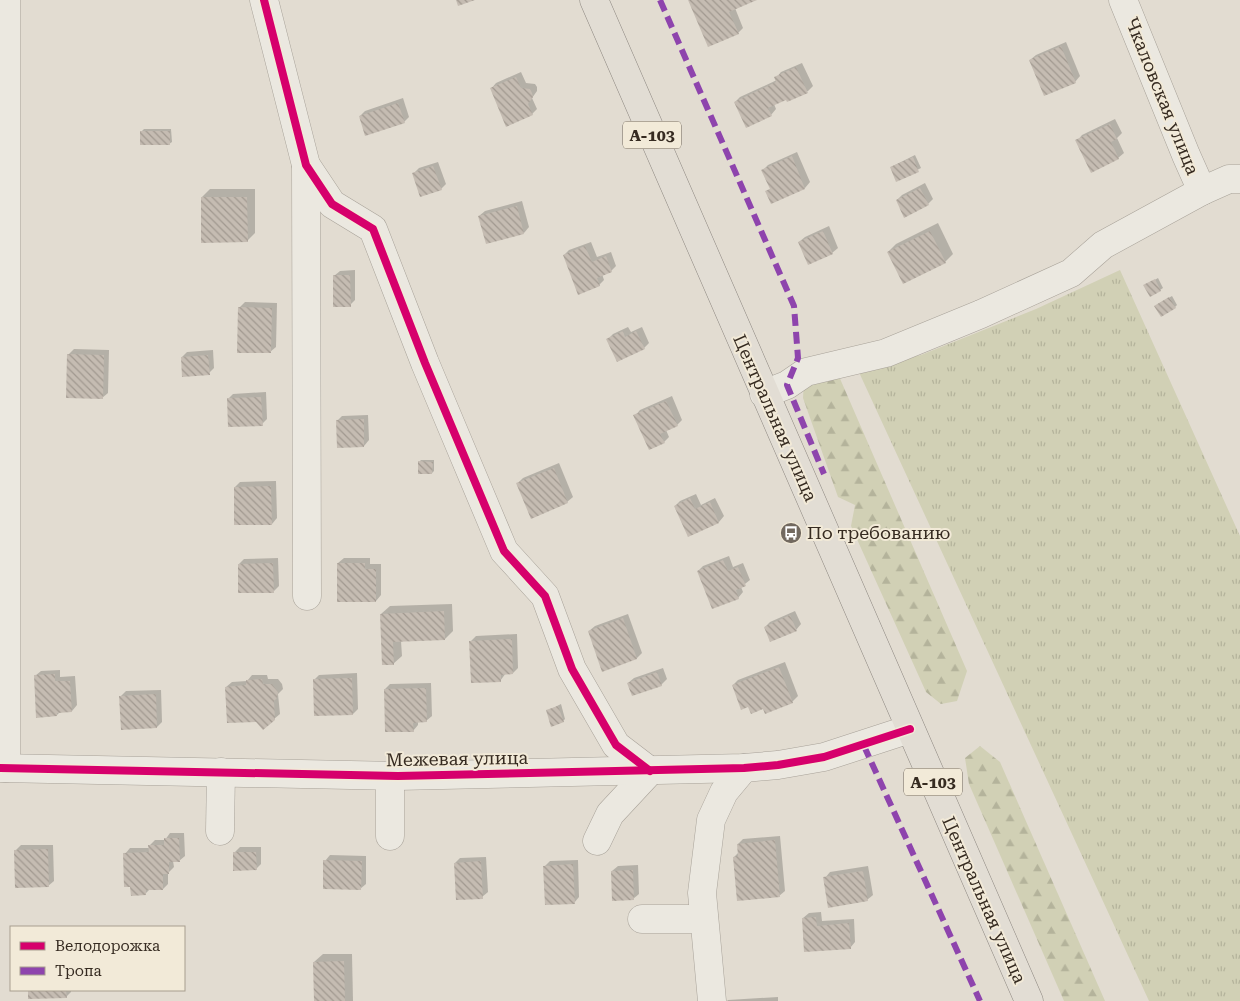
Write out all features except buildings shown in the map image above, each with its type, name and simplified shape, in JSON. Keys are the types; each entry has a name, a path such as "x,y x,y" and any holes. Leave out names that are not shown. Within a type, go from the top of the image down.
{"main road":[{"name":"Центральная улица","path":"594,0 1029,1001"}],"street":[{"path":"3,768 6,0"},
{"path":"264,0 306,165 307,596"},
{"name":"Чкаловская улица","path":"1123,0 1202,191"},
{"path":"306,165 332,204 374,229 429,372 504,551 545,596 572,669 616,745 650,771 610,814 597,841"},
{"path":"764,394 787,385 806,372 886,353 981,314 1071,272 1103,245 1202,191 1229,179 1240,179"},
{"name":"Межевая улица","path":"3,768 390,776 744,768 778,765 824,757 910,729"},
{"path":"712,1001 702,893 711,820 724,792 744,768"},
{"path":"220,832 221,772"},
{"path":"390,776 390,836"},
{"path":"642,919 704,919"}],"green space":[{"path":"1120,270 1240,536 1240,1001 1149,1001 857,368 921,355 1036,309"},
{"path":"838,374 967,671 957,701 941,704 926,692 851,526 855,505 838,497 803,398 804,380"},
{"path":"980,746 1000,762 1105,1001 1064,1001 969,784 965,758"}],"marked path":[{"path":"660,0 794,306 798,358 787,385 824,474"},
{"path":"864,746 980,1001"}],"cycle path":[{"path":"264,0 306,165 332,204 373,229 425,363 504,551 545,596 572,669 616,745 650,771"},
{"path":"0,768 398,776 744,768 778,765 824,757 910,729"}],"place":[{"name":"По требованию","path":"791,533"}]}
